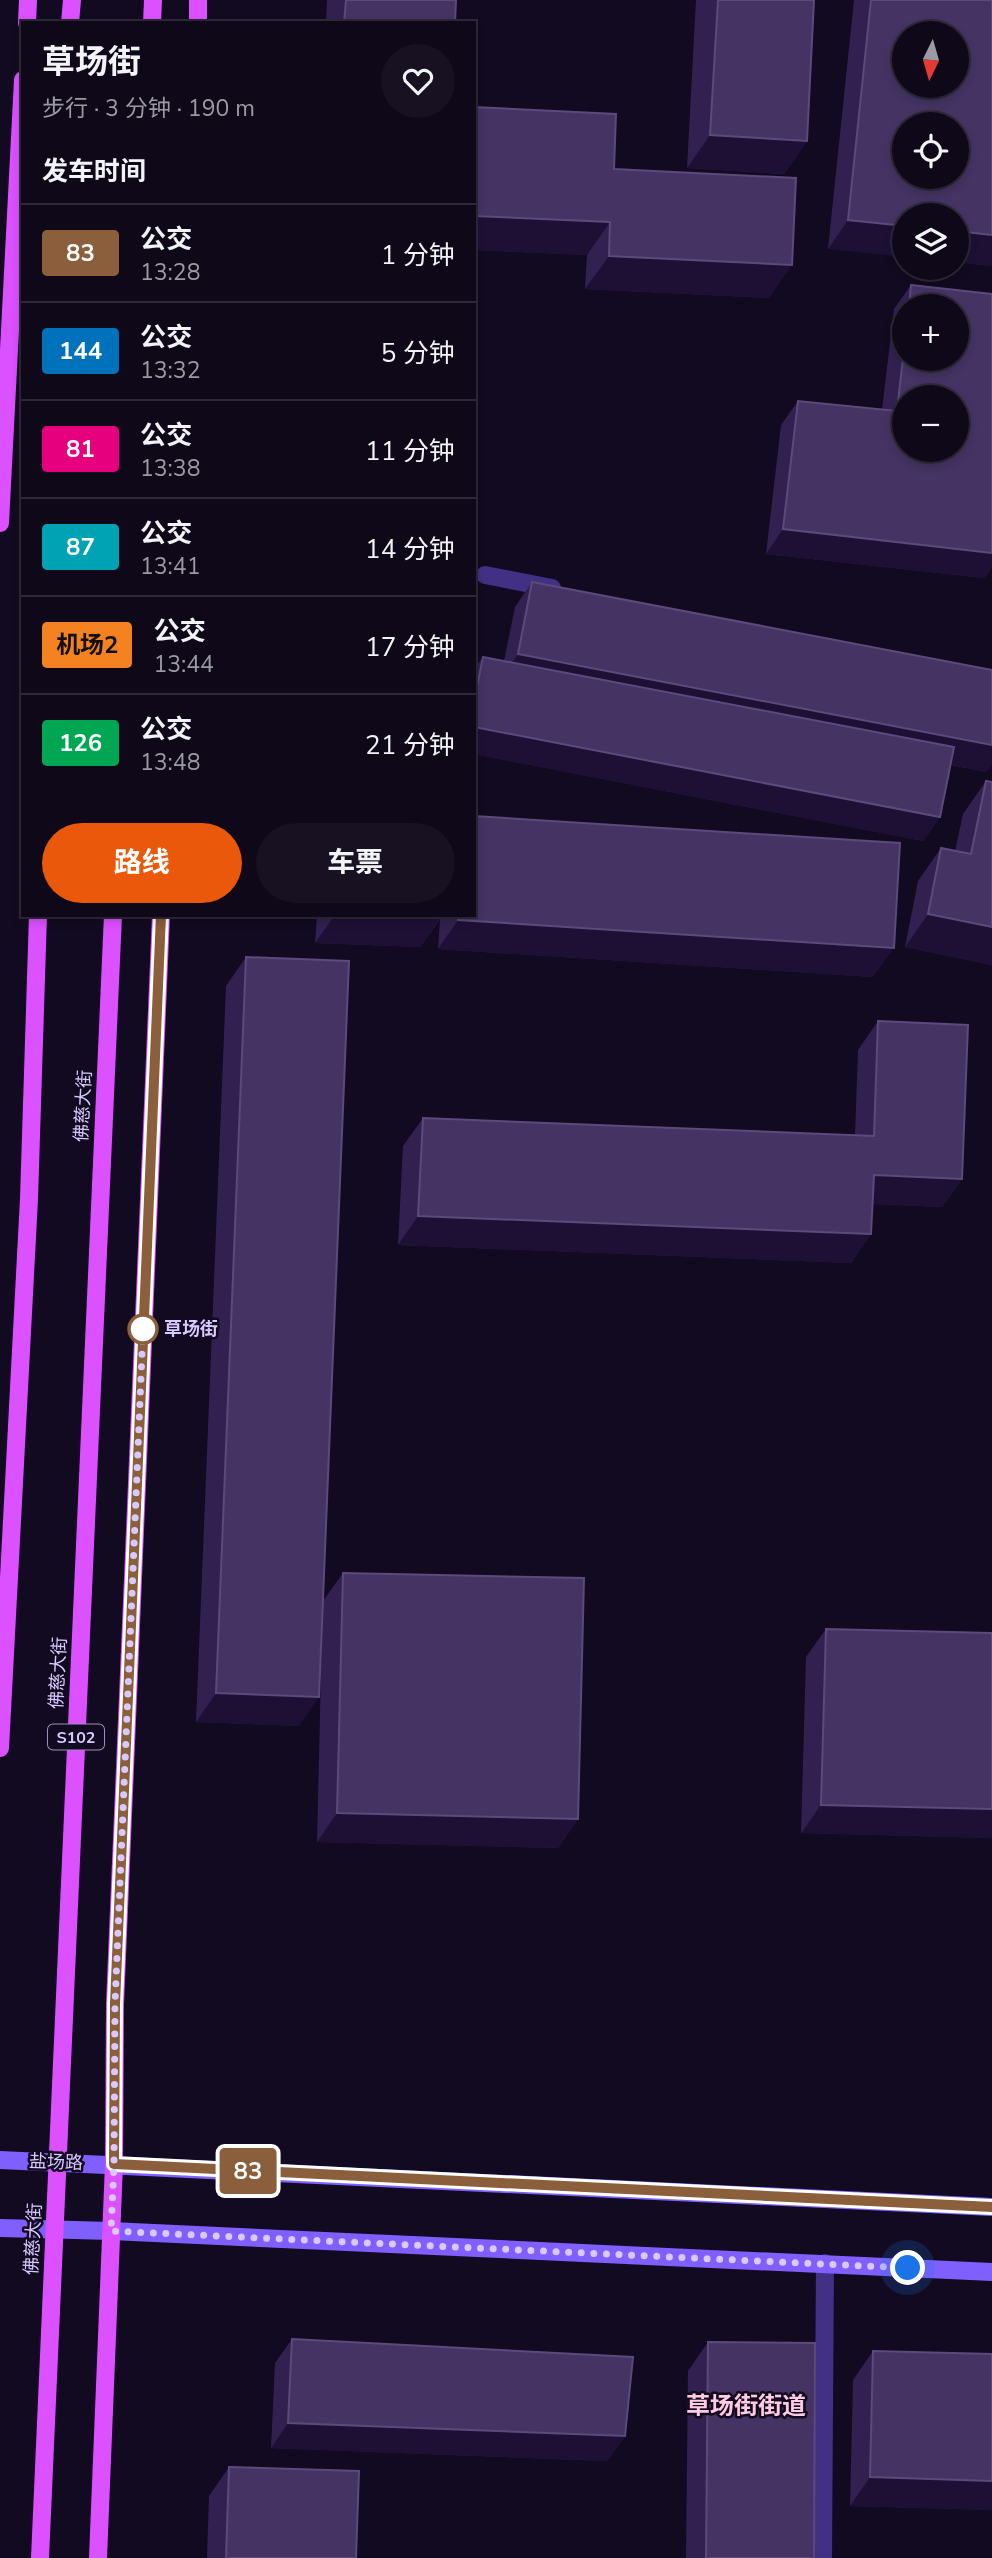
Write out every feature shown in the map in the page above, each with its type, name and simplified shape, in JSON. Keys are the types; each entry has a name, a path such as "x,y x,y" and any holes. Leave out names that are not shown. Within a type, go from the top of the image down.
{"main road":[{"path":"27,21 28,0"},
{"path":"70,21 72,0"},
{"path":"152,21 153,0"},
{"path":"198,0 198,21"},
{"path":"0,523 21,119"},
{"path":"0,1748 29,1199 38,917"},
{"name":"佛慈大街","path":"40,2558 113,917"},
{"path":"98,2558 114,2164 115,2004 161,917"},
{"name":"盐场路","path":"0,2160 992,2207"},
{"path":"0,2228 992,2272"}],"lane":[{"path":"485,575 567,590"},
{"path":"823,2558 825,2263"}],"building":[{"path":"346,0 456,0 455,21 344,21"},
{"path":"718,0 814,0 807,141 710,135"},
{"path":"871,0 992,0 992,235 969,232 969,203 892,203 892,225 848,220"},
{"path":"476,107 616,114 614,169 796,178 792,265 609,256 610,222 476,216"},
{"path":"911,285 992,294 992,553 783,529 798,401 892,410 892,462 969,462 969,385 900,385 902,371 969,371 969,294 910,294"},
{"path":"532,582 992,670 992,745 518,654"},
{"path":"483,657 954,747 940,817 476,727 476,692"},
{"path":"986,781 992,782 992,927 928,914 941,848 971,854"},
{"path":"476,816 900,843 894,948 458,920 459,917 476,917"},
{"path":"246,957 349,961 319,1697 216,1693"},
{"path":"878,1021 968,1025 962,1179 874,1175 871,1234 418,1216 423,1118 874,1136"},
{"path":"343,1573 584,1578 578,1819 337,1813"},
{"path":"826,1629 992,1633 992,1809 821,1805"},
{"path":"292,2339 633,2357 625,2436 288,2423"},
{"path":"708,2342 815,2343 814,2558 706,2558"},
{"path":"873,2351 992,2354 992,2481 870,2477"},
{"path":"229,2467 359,2471 356,2558 226,2558"}],"bus line":[{"name":"83","path":"161,917 115,2004 114,2164 992,2207"}],"place":[{"name":"草场街","path":"143,1329"}],"district":[{"name":"草场街街道","path":"746,2406"}],"route":[{"path":"143,1329 115,2004 111,2231 908,2268"}]}
